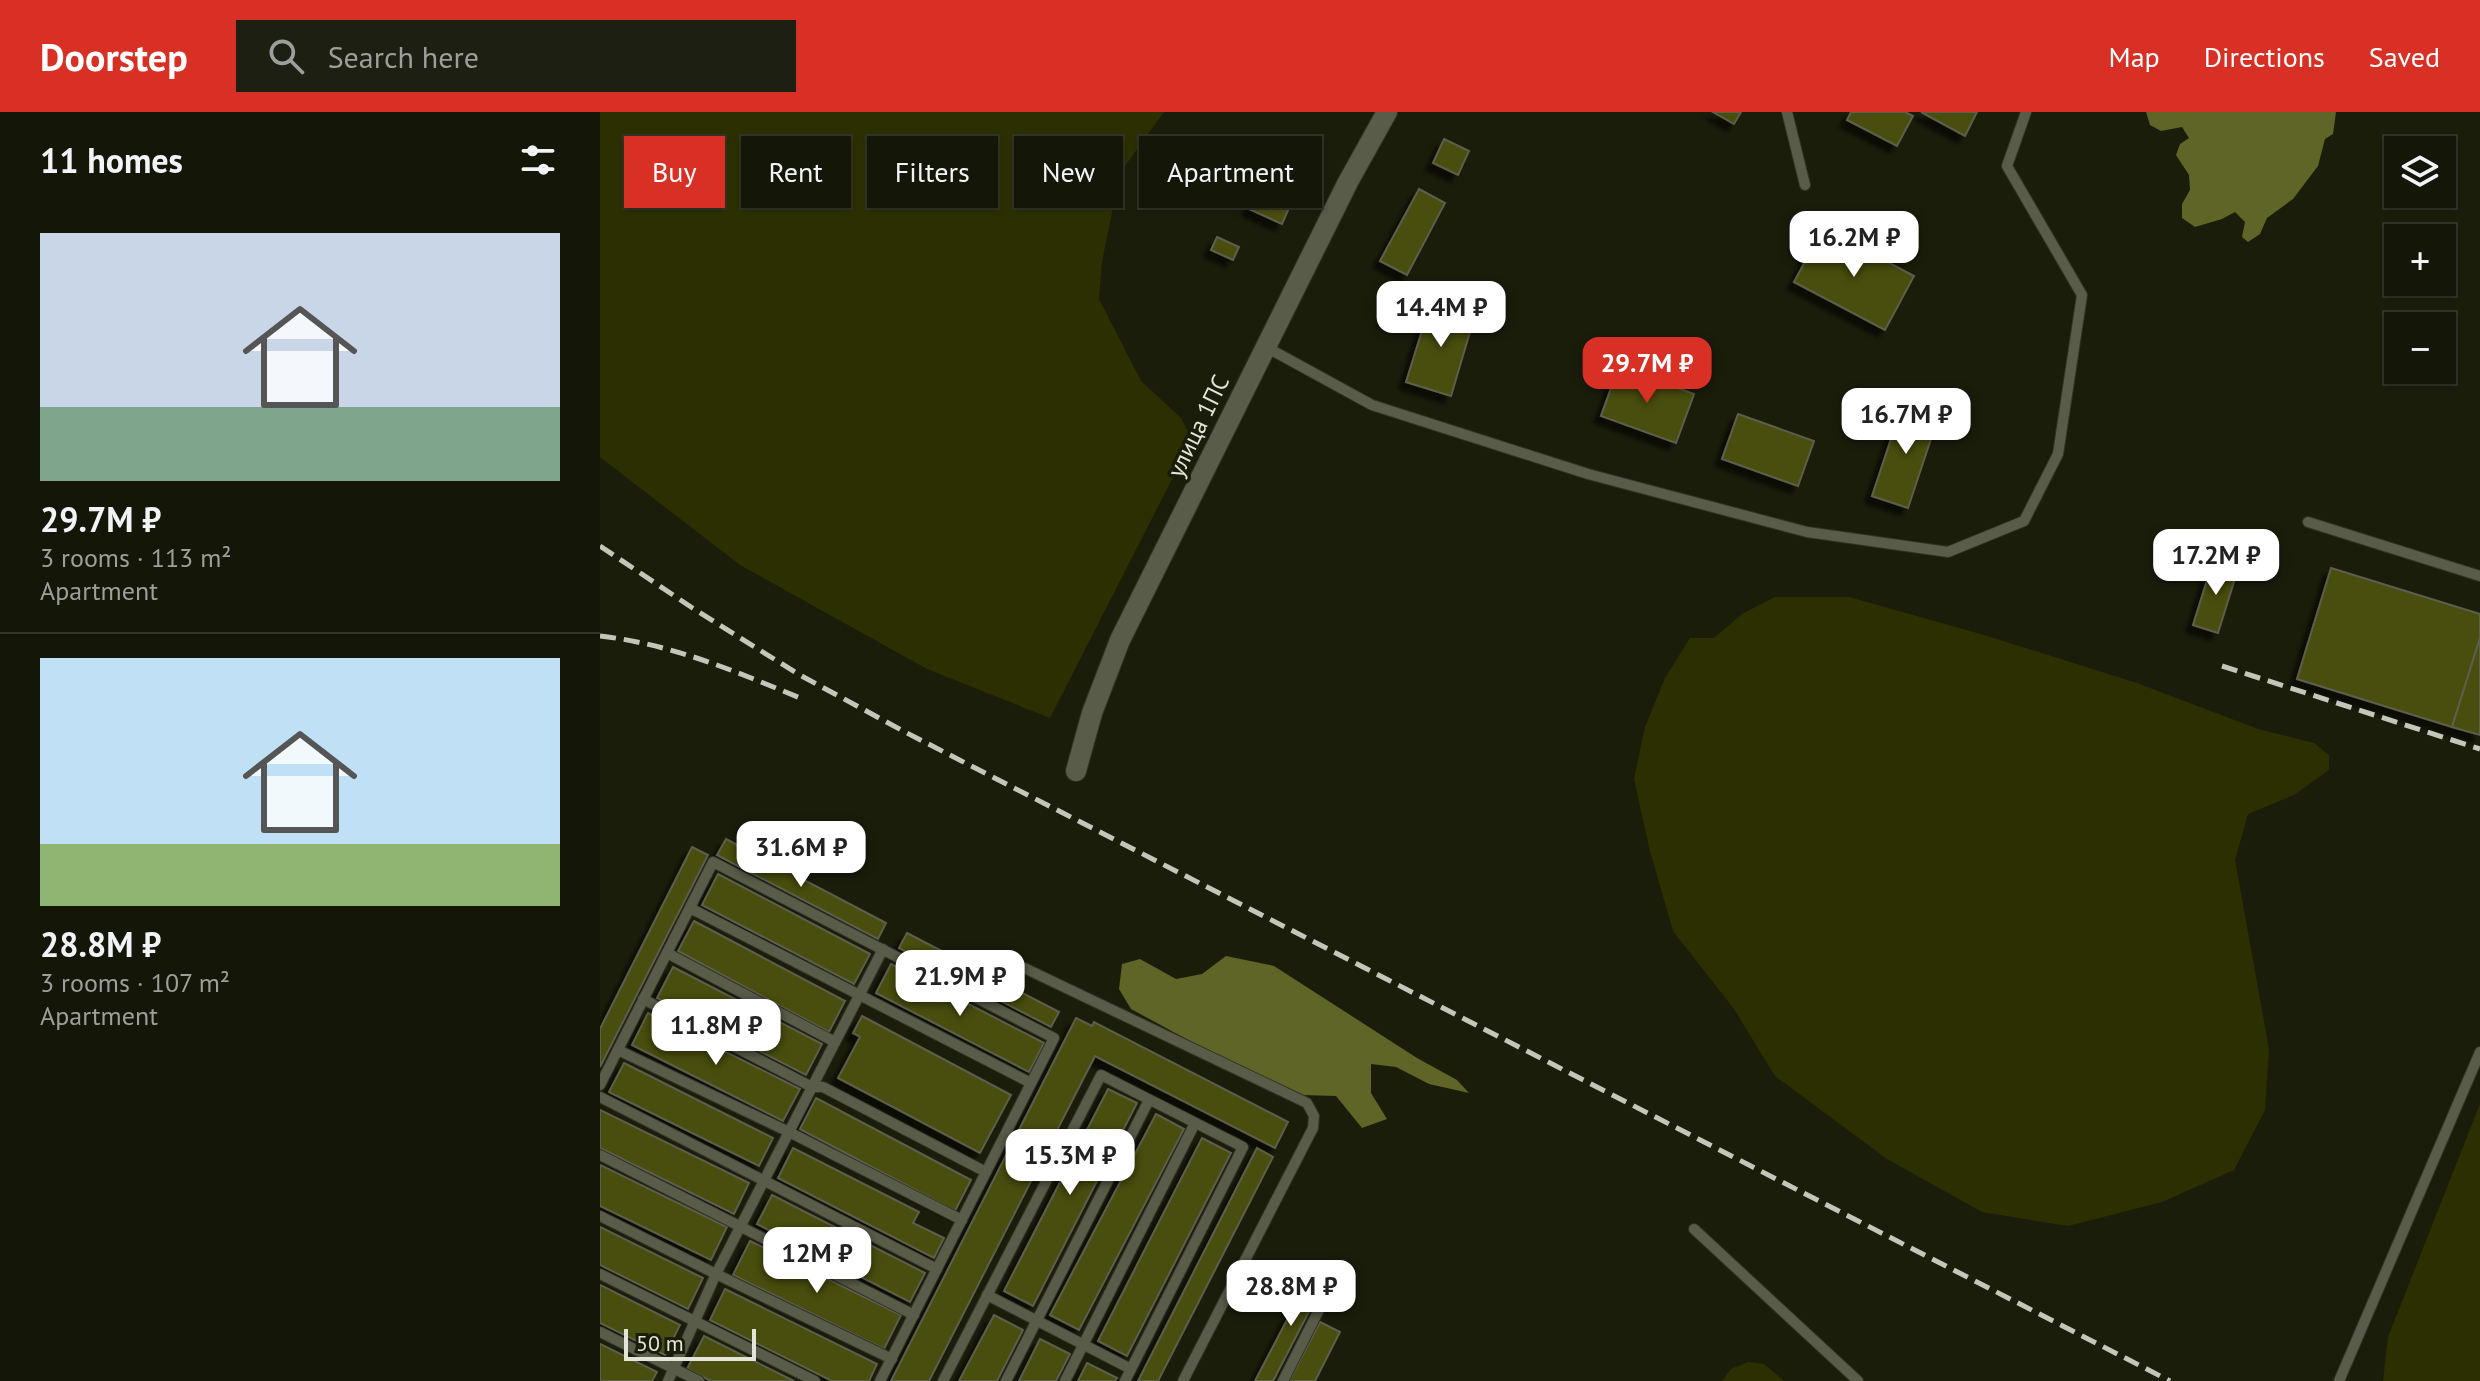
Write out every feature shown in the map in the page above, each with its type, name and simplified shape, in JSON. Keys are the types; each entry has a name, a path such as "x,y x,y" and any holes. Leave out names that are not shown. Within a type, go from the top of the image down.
{"street":[{"name":"улица 1ПС","path":"1076,771 1092,713 1120,640 1348,182 1387,112"}],"lane":[{"path":"1787,112 1805,185"},
{"path":"1266,347 1372,405 1588,474 1807,532 1948,552 2024,521 2058,454 2082,295 2007,166 2026,112"},
{"path":"2308,522 2480,576"},
{"path":"600,1085 713,862 1054,1038 880,1381"},
{"path":"690,908 1031,1083"},
{"path":"668,1381 716,1274 883,949"},
{"path":"667,953 835,1042"},
{"path":"1018,965 1307,1103 1314,1116 1313,1128 1183,1381"},
{"path":"643,999 812,1087 823,1087 986,1172"},
{"path":"618,1050 962,1220"},
{"path":"2339,1381 2480,1052"},
{"path":"943,1381 1101,1075 1243,1147 1125,1381"},
{"path":"600,1097 937,1269"},
{"path":"1006,1381 1149,1100"},
{"path":"1065,1381 1195,1123"},
{"path":"600,1155 914,1315"},
{"path":"600,1216 892,1359"},
{"path":"1694,1229 1858,1381"},
{"path":"600,1274 815,1381"},
{"path":"1283,1381 1331,1286"},
{"path":"987,1295 1131,1369"},
{"path":"600,1332 699,1381"}],"shaded area":[{"path":"600,112 1164,112 1147,136 1139,136 1139,147 1123,169 1123,136 1014,136 1014,208 1113,208 1102,262 1099,299 1141,381 1181,418 1192,440 1050,718 927,669 740,565 600,457"},
{"path":"2146,112 2336,112 2333,134 2325,139 2318,166 2293,199 2267,218 2260,234 2248,242 2242,237 2245,222 2235,212 2195,227 2182,218 2182,204 2190,190 2189,175 2176,155 2180,144 2189,138 2182,127 2161,131 2150,125"},
{"path":"1775,597 1849,597 1984,635 2137,683 2258,729 2314,743 2329,755 2329,770 2294,795 2248,814 2235,860 2269,1049 2265,1110 2234,1170 2162,1202 2068,1226 1982,1212 1887,1159 1775,1076 1734,1009 1673,931 1634,779 1645,727 1665,678 1690,638 1714,638 1742,614"},
{"path":"1226,956 1274,966 1417,1058 1457,1080 1469,1093 1429,1084 1396,1067 1371,1064 1371,1093 1387,1119 1362,1128 1336,1096 1301,1095 1190,1041 1131,1009 1119,989 1122,964 1140,959 1176,979 1202,974"},
{"path":"2480,1104 2480,1381 2383,1381 2388,1337"},
{"path":"1748,1362 1764,1364 1784,1381 1722,1381 1731,1369"}],"building":[{"path":"1713,112 1741,112 1734,124"},
{"path":"1851,112 1905,112 1913,116 1897,146 1847,120"},
{"path":"1921,112 1977,112 1965,136"},
{"path":"1444,139 1469,151 1458,175 1433,163"},
{"path":"1419,189 1445,203 1407,275 1380,261"},
{"path":"1249,208 1289,208 1282,224"},
{"path":"1823,228 1914,276 1885,330 1794,282"},
{"path":"1217,237 1239,247 1233,260 1211,250"},
{"path":"1431,302 1475,315 1451,396 1406,382"},
{"path":"1619,366 1694,394 1676,443 1601,416"},
{"path":"1903,403 1939,415 1908,508 1872,496"},
{"path":"1738,414 1814,441 1798,486 1722,459"},
{"path":"2213,561 2238,569 2218,633 2193,625"},
{"path":"2331,568 2480,614 2480,638 2452,727 2297,679"},
{"path":"2480,638 2480,735 2452,727"},
{"path":"726,839 886,923 878,939 717,855"},
{"path":"692,847 708,855 600,1067 600,1029"},
{"path":"718,874 870,954 854,984 702,905"},
{"path":"694,921 845,1001 829,1032 678,951"},
{"path":"907,933 1059,1012 1051,1027 899,948"},
{"path":"891,964 1044,1043 1029,1072 876,993"},
{"path":"673,967 822,1044 806,1075 657,998"},
{"path":"648,1013 800,1089 783,1121 632,1045"},
{"path":"862,1016 1011,1095 980,1153 838,1078 860,1037 853,1033"},
{"path":"1076,1018 1092,1026 1094,1022 1288,1122 1275,1148 1095,1056 929,1381 891,1381"},
{"path":"624,1063 773,1138 759,1166 609,1092"},
{"path":"1108,1089 1137,1103 1033,1306 1004,1291"},
{"path":"816,1098 971,1180 955,1211 800,1129"},
{"path":"600,1110 749,1183 734,1214 600,1148"},
{"path":"1156,1114 1184,1129 1079,1330 1050,1315"},
{"path":"1202,1138 1231,1153 1127,1356 1098,1341"},
{"path":"793,1148 919,1212 913,1223 944,1238 934,1258 778,1178"},
{"path":"1257,1148 1273,1157 1158,1381 1138,1381"},
{"path":"600,1165 727,1227 711,1260 600,1206"},
{"path":"772,1195 925,1273 910,1302 757,1224"},
{"path":"600,1227 703,1278 688,1309 600,1265"},
{"path":"750,1241 901,1315 884,1349 733,1275"},
{"path":"1312,1272 1326,1279 1273,1381 1255,1381"},
{"path":"600,1285 680,1325 665,1355 600,1323"},
{"path":"725,1289 877,1364 869,1381 832,1381 710,1320"},
{"path":"994,1315 1023,1330 997,1381 959,1381"},
{"path":"1320,1322 1340,1332 1315,1381 1289,1381"},
{"path":"704,1336 794,1381 711,1381 687,1369"},
{"path":"1040,1339 1070,1354 1056,1381 1019,1381"},
{"path":"600,1344 657,1372 652,1381 600,1381"},
{"path":"1087,1363 1117,1378 1115,1381 1078,1381"}],"railway":[{"path":"600,546 798,674 905,732 2170,1381"},
{"path":"600,636 677,652 800,698"},
{"path":"2222,666 2480,749"}]}
